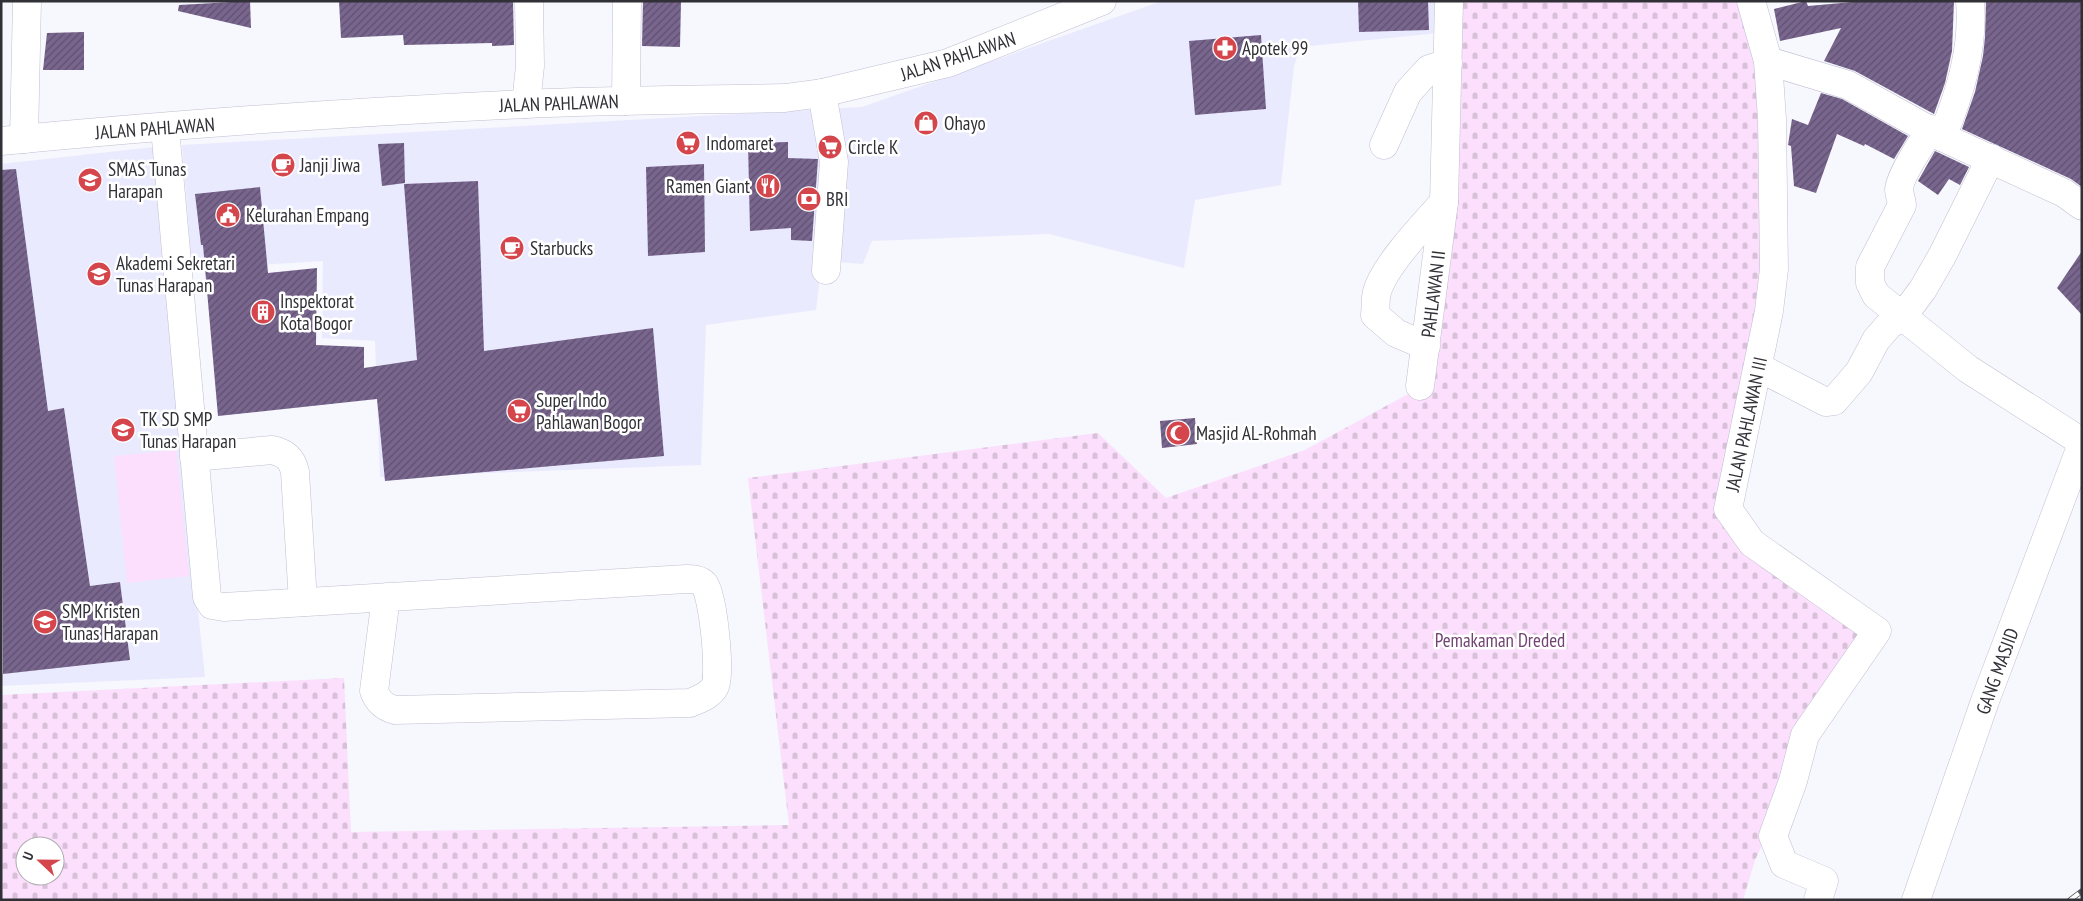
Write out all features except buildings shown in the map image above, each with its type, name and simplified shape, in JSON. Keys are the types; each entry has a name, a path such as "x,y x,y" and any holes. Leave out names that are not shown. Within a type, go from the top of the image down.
{"street":[{"path":"12,140 27,1"},
{"path":"526,104 530,66 529,1"},
{"path":"626,101 627,1"},
{"name":"JALAN PAHLAWAN","path":"12,140 350,113 526,104 785,98 822,93 948,63 1102,1"},
{"name":"PAHLAWAN II","path":"1420,386 1444,202 1449,1"},
{"name":"JALAN PAHLAWAN III","path":"1751,1 1768,61 1772,119 1774,269 1769,311 1728,509 1752,543 1878,631 1805,735 1793,781 1773,836 1784,864 1824,882 1818,900"},
{"path":"1970,1 1970,35 1959,94 1937,133 1910,164 1899,189 1902,205 1870,267 1870,283 1876,296 1968,369 2082,443"},
{"path":"1768,61 1848,85 1937,133 2064,193 2082,206"},
{"path":"1384,144 1408,92 1429,69 1448,63"},
{"path":"822,93 834,162 826,270"},
{"path":"165,128 207,597 209,601 214,606 224,607 386,597 695,579 704,583 708,589 715,627 717,680 710,693 690,703 389,709 378,701 374,691 386,597"},
{"path":"1758,367 1826,402 1834,401 1859,372 1876,340 1889,325 1903,316 1923,289 1942,256 1991,158"},
{"path":"1426,346 1396,333 1375,315 1376,303 1378,291 1386,274 1444,202"},
{"name":"GANG MASJID","path":"1916,900 1985,701 2082,443"},
{"path":"194,457 272,450 282,452 292,462 295,472 303,602"}],"shaded area":[{"path":"1162,1 1438,1 1438,33 1300,47 1294,66 1281,185 1195,200 1184,268 1049,234 872,241 863,264 822,261 816,310 706,325 701,465 380,477 375,341 322,338 323,261 192,269 182,145 862,107"},
{"path":"154,147 174,386 205,677 1,686 1,663 3,674 130,660 120,582 90,586 64,409 48,411 1,212 1,164"}],"green space":[{"name":"Pemakaman Dreded","path":"1459,1 1749,1 1776,126 1773,336 1729,511 1885,627 1810,745 1755,860 1743,900 1,900 1,695 344,678 351,832 789,825 748,478 1098,433 1166,498 1305,450 1410,393"},
{"path":"176,450 189,576 127,583 114,456"}],"railway":[{"path":"2070,900 2082,891"}],"place":[{"name":"Apotek 99","path":"1225,48"},
{"name":"Ohayo","path":"926,123"},
{"name":"Indomaret","path":"688,143"},
{"name":"Circle K","path":"830,147"},
{"name":"Janji Jiwa","path":"283,165"},
{"name":"SMAS Tunas Harapan","path":"90,180"},
{"name":"Ramen Giant","path":"768,186"},
{"name":"BRI","path":"809,199"},
{"name":"Kelurahan Empang","path":"228,215"},
{"name":"Starbucks","path":"512,248"},
{"name":"Akademi Sekretari Tunas Harapan","path":"99,274"},
{"name":"Inspektorat Kota Bogor","path":"263,312"},
{"name":"Super Indo Pahlawan Bogor","path":"519,411"},
{"name":"TK SD SMP Tunas Harapan","path":"123,430"},
{"name":"Masjid AL-Rohmah","path":"1178,433"},
{"name":"SMP Kristen Tunas Harapan","path":"45,622"}]}
